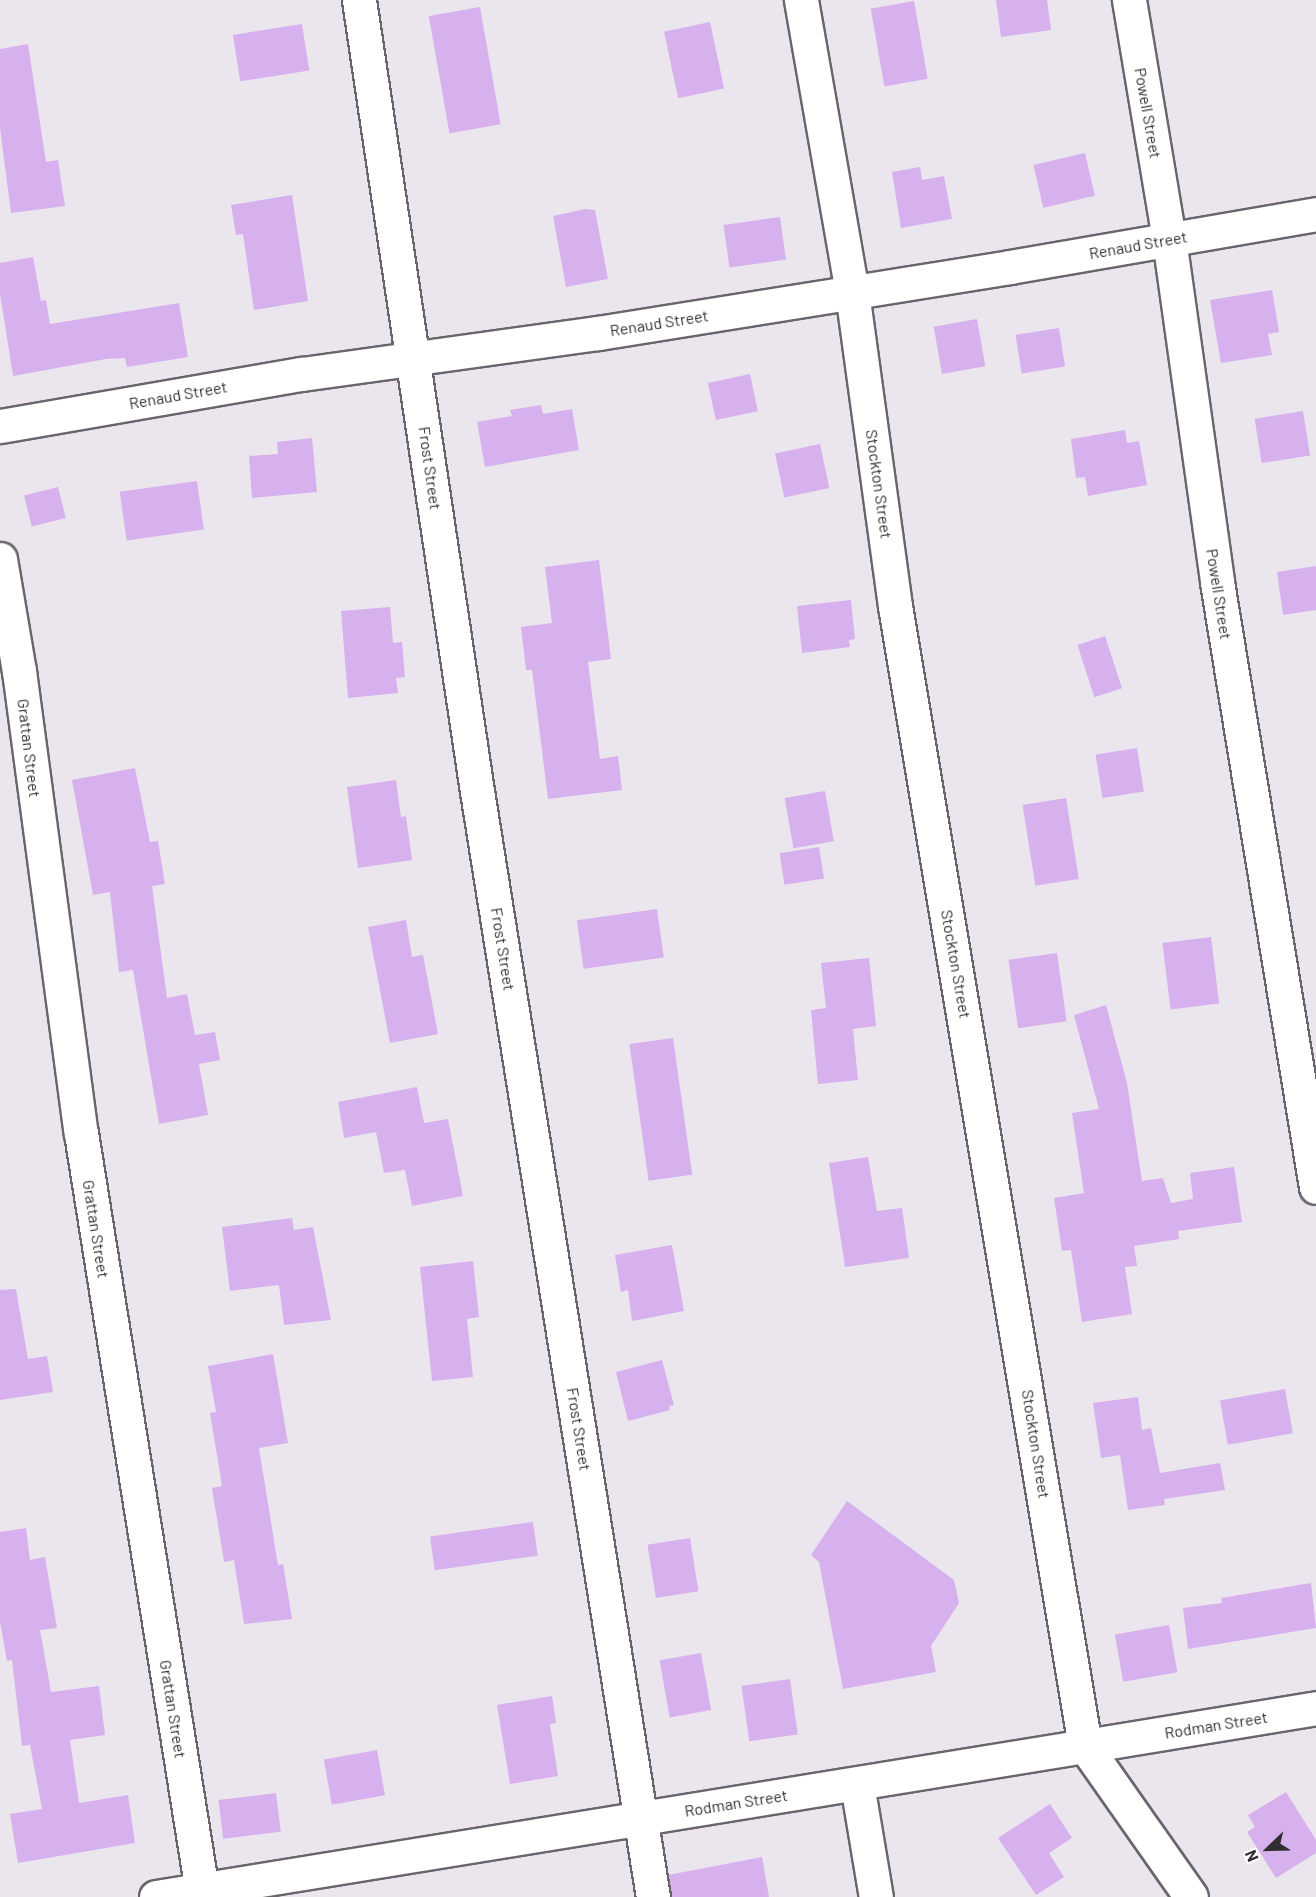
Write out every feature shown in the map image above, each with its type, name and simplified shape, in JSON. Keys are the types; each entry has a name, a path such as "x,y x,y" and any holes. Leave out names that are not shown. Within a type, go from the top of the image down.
{"street":[{"name":"Frost Street","path":"358,0 414,359 477,791 653,1897"},
{"name":"Stockton Street","path":"801,0 852,292 895,606 1085,1746 1191,1897"},
{"name":"Powell Street","path":"1129,0 1169,239 1216,582 1316,1187"},
{"name":"Renaud Street","path":"0,426 414,359 852,292 1316,214"},
{"name":"Grattan Street","path":"0,559 19,671 81,1133 203,1894"},
{"name":"Rodman Street","path":"156,1897 203,1894 640,1819 1316,1708"},
{"path":"857,1784 876,1897"}],"building":[{"path":"996,0 1047,0 1051,30 1001,37"},
{"path":"914,1 928,79 884,86 871,9"},
{"path":"480,7 501,124 449,133 429,16"},
{"path":"710,22 724,89 678,98 664,32"},
{"path":"302,24 309,70 240,81 233,35"},
{"path":"28,44 46,162 58,160 65,206 11,213 0,128 0,49"},
{"path":"1085,153 1095,196 1043,208 1033,165"},
{"path":"920,167 922,180 944,176 952,219 901,228 892,172"},
{"path":"292,195 308,301 254,310 243,234 236,235 231,205"},
{"path":"585,209 595,210 608,279 566,287 553,216"},
{"path":"780,217 786,260 730,268 724,225"},
{"path":"33,257 41,301 46,300 50,324 179,303 188,357 127,367 125,358 106,359 13,376 0,294 0,263"},
{"path":"1272,290 1279,332 1268,334 1272,355 1221,363 1210,300"},
{"path":"977,319 985,366 942,374 934,327"},
{"path":"1059,328 1065,367 1022,373 1016,335"},
{"path":"750,374 758,411 716,420 708,383"},
{"path":"541,405 543,414 572,409 579,450 485,467 477,422 512,416 510,410"},
{"path":"1303,411 1310,455 1262,463 1255,419"},
{"path":"1125,430 1127,443 1139,441 1147,485 1088,496 1085,477 1076,478 1071,439"},
{"path":"312,438 317,492 252,498 249,456 278,454 277,442"},
{"path":"820,444 829,488 784,498 775,454"},
{"path":"197,481 204,530 127,540 120,492"},
{"path":"58,487 66,518 32,527 24,495"},
{"path":"599,560 611,659 588,662 600,759 618,756 622,790 548,799 532,670 526,670 521,627 552,623 545,567"},
{"path":"1316,566 1316,610 1283,615 1277,572"},
{"path":"851,600 855,639 849,640 850,647 802,653 797,606"},
{"path":"390,607 393,643 402,642 405,677 396,678 398,693 348,698 341,611"},
{"path":"1105,636 1122,688 1094,697 1077,645"},
{"path":"1137,748 1144,791 1102,798 1096,755"},
{"path":"135,768 150,842 158,841 165,884 152,886 167,998 187,994 195,1035 215,1032 220,1060 199,1064 208,1115 159,1124 133,970 119,972 110,892 93,895 72,780"},
{"path":"396,780 401,817 406,816 412,860 358,868 347,787"},
{"path":"825,791 834,841 793,848 785,798"},
{"path":"1066,798 1079,879 1035,886 1023,805"},
{"path":"819,847 824,879 784,885 779,853"},
{"path":"657,909 664,958 584,969 577,920"},
{"path":"406,920 412,957 423,955 438,1034 390,1043 368,927"},
{"path":"1211,937 1219,1004 1171,1009 1162,943"},
{"path":"1057,953 1067,1021 1018,1028 1008,960"},
{"path":"869,958 876,1026 853,1029 858,1080 818,1084 811,1010 826,1008 821,963"},
{"path":"1106,1005 1127,1083 1142,1181 1163,1178 1171,1203 1193,1199 1190,1173 1234,1167 1242,1222 1178,1231 1179,1239 1134,1246 1137,1266 1125,1267 1132,1314 1082,1322 1071,1250 1062,1251 1054,1198 1084,1193 1072,1113 1099,1109 1074,1015"},
{"path":"673,1038 692,1175 649,1181 629,1044"},
{"path":"417,1087 424,1123 448,1119 463,1196 412,1206 405,1170 384,1173 376,1132 344,1138 338,1102"},
{"path":"868,1157 877,1211 902,1208 909,1258 845,1267 829,1163"},
{"path":"292,1218 294,1230 313,1227 331,1320 284,1325 279,1285 230,1291 222,1227"},
{"path":"672,1245 684,1311 632,1321 628,1290 621,1292 615,1255"},
{"path":"473,1261 479,1317 467,1319 473,1377 432,1381 420,1267"},
{"path":"16,1289 28,1359 47,1356 53,1392 0,1400 0,1290"},
{"path":"273,1354 288,1443 259,1448 278,1565 283,1564 292,1619 244,1624 234,1560 224,1562 212,1488 222,1486 210,1413 216,1412 208,1366"},
{"path":"662,1360 674,1405 669,1406 670,1410 628,1421 616,1372"},
{"path":"1285,1389 1293,1433 1228,1445 1220,1400"},
{"path":"1138,1397 1142,1430 1151,1428 1160,1473 1220,1463 1225,1490 1164,1499 1165,1505 1128,1510 1120,1455 1101,1458 1093,1403"},
{"path":"847,1501 954,1580 959,1603 931,1646 936,1672 843,1689 819,1562 811,1555"},
{"path":"533,1522 538,1556 435,1570 430,1536"},
{"path":"26,1528 30,1560 45,1557 57,1628 40,1630 51,1692 99,1686 105,1735 70,1740 79,1803 128,1795 135,1843 18,1863 10,1814 42,1809 30,1745 22,1746 12,1660 7,1661 0,1622 0,1532"},
{"path":"690,1538 698,1591 656,1598 648,1545"},
{"path":"1311,1583 1316,1628 1188,1649 1183,1608 1222,1603 1221,1598"},
{"path":"1169,1625 1177,1672 1123,1682 1115,1635"},
{"path":"701,1653 711,1710 670,1717 660,1660"},
{"path":"790,1679 798,1734 749,1741 741,1686"},
{"path":"552,1696 556,1723 550,1724 558,1776 510,1784 497,1705"},
{"path":"377,1750 385,1795 332,1805 324,1759"},
{"path":"1286,1792 1316,1840 1316,1853 1276,1878 1247,1832 1255,1827 1248,1815"},
{"path":"276,1793 281,1832 223,1839 218,1800"},
{"path":"1050,1804 1072,1838 1049,1853 1064,1877 1036,1895 998,1838"},
{"path":"762,1857 769,1897 671,1897 668,1875"}]}
